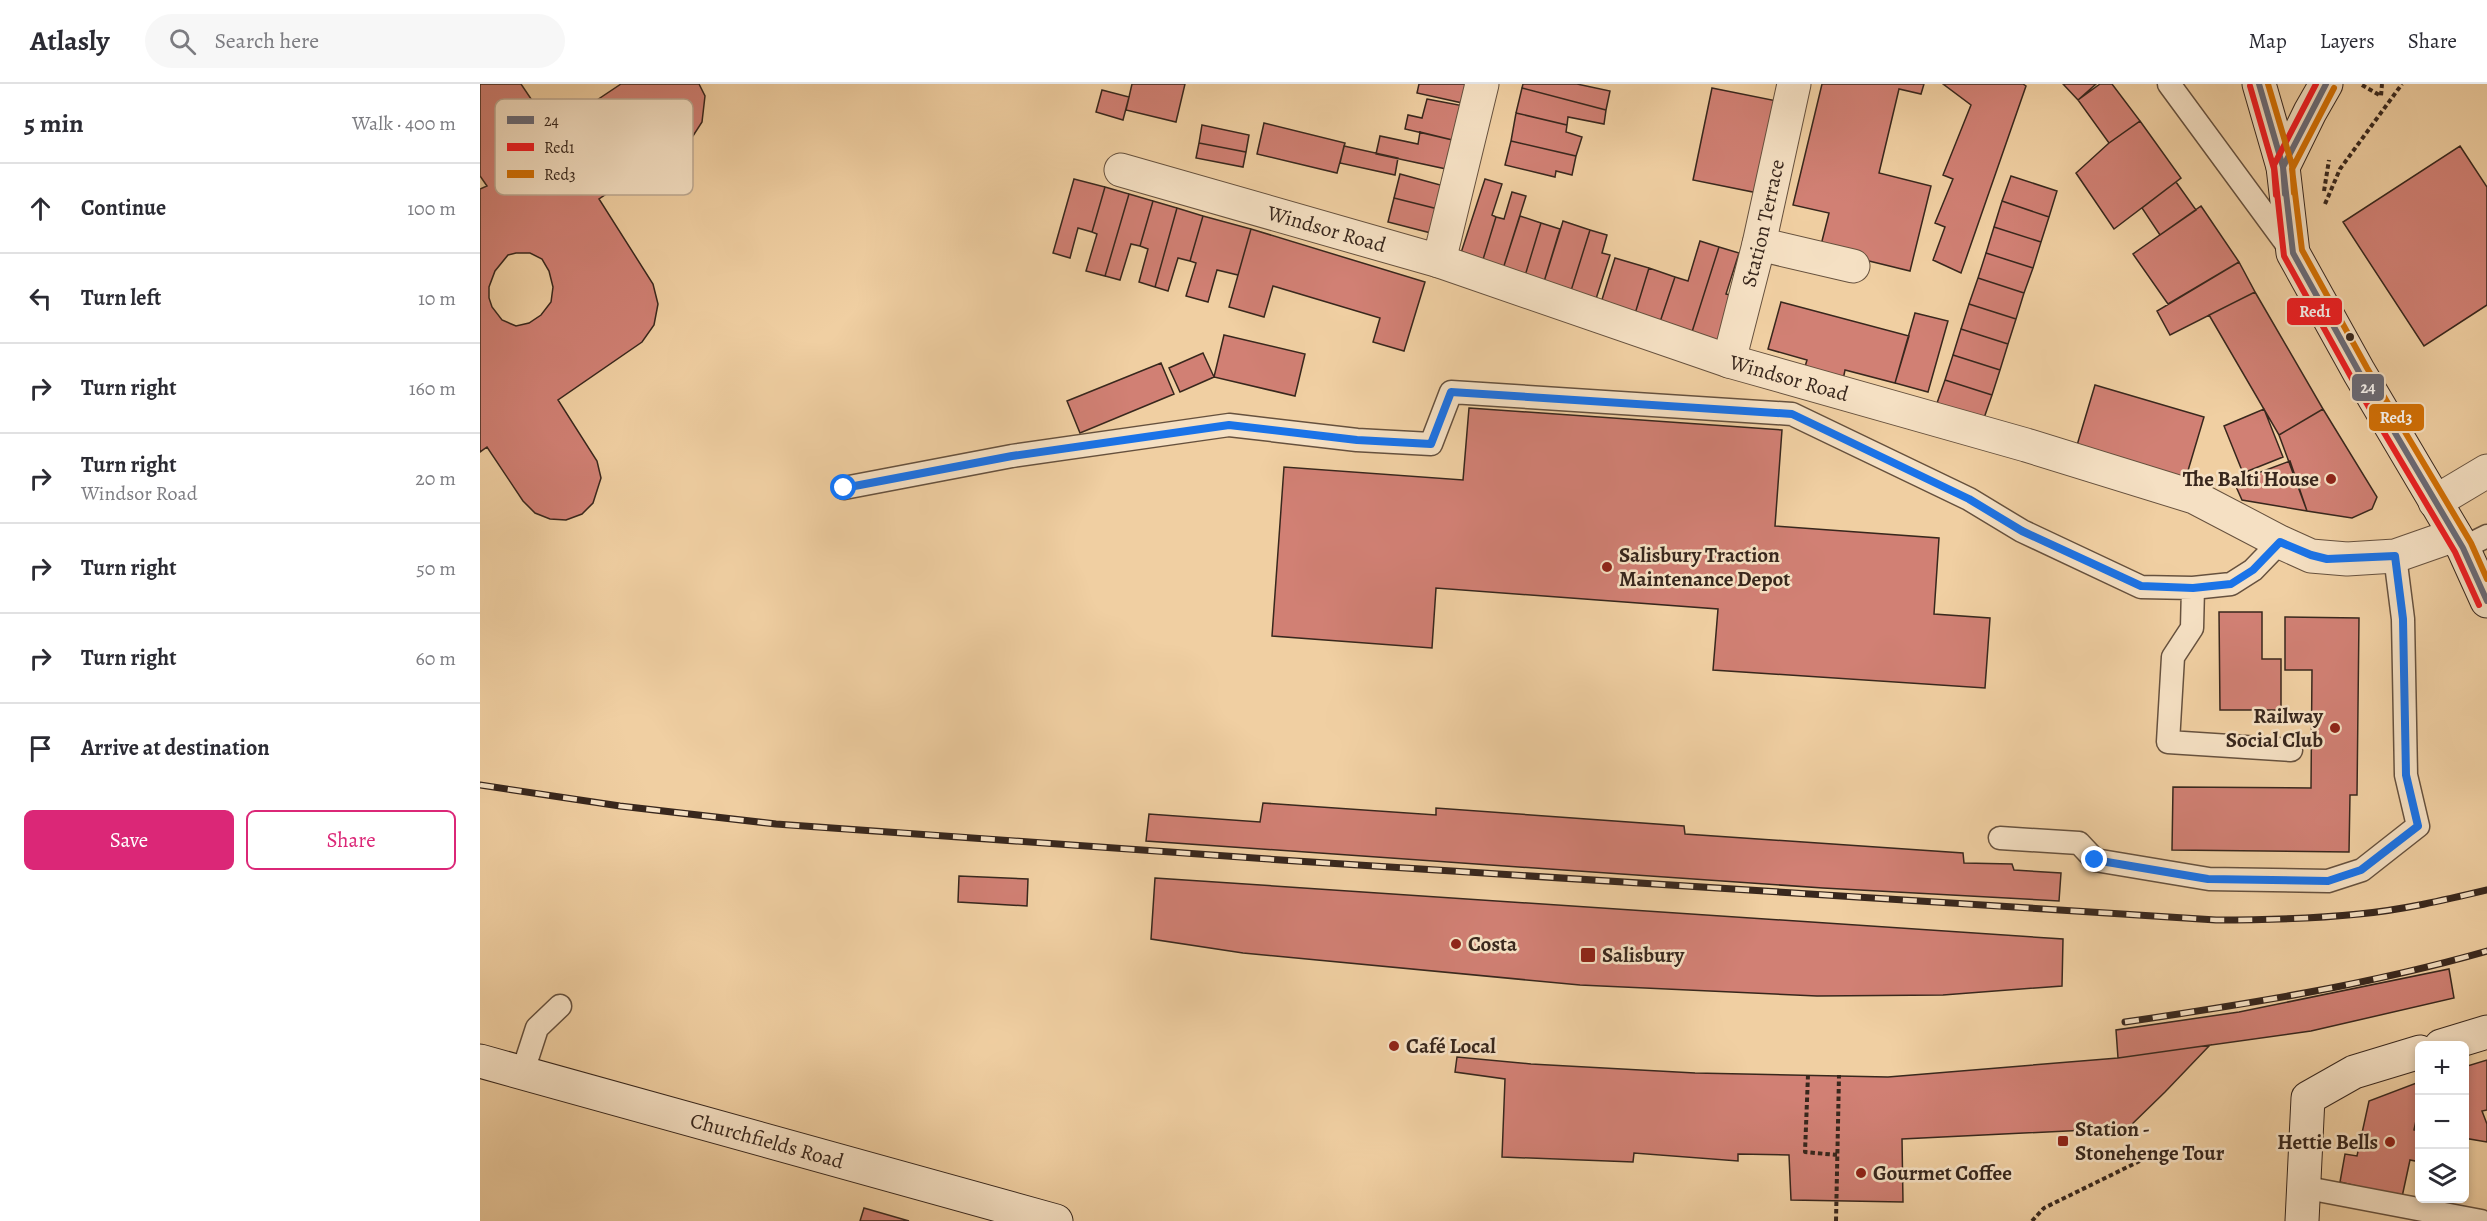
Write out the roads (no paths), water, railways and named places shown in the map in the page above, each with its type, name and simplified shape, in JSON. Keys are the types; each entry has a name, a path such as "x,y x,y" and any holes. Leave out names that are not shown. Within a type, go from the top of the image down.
{"street":[{"path":"1439,261 1482,84"},
{"name":"Station Terrace","path":"1729,361 1759,244 1794,84"},
{"path":"2259,84 2283,167 2293,253 2435,502 2468,539 2487,601"},
{"path":"2283,167 2326,84"},
{"name":"Windsor Road","path":"1121,170 1439,261 1729,361 2026,445 2194,497 2280,542 2311,555 2327,559 2395,556 2468,539"},
{"path":"1759,244 1853,266"},
{"path":"2435,502 2487,471"},
{"path":"2457,1041 2487,1032"},
{"path":"2302,1221 2308,1098 2354,1072 2415,1054"},
{"name":"Churchfields Road","path":"480,1061 1056,1221"}],"lane":[{"path":"2169,84 2293,253"},
{"path":"844,488 1012,456 1229,425 1357,440 1431,444 1451,392 1792,414 1969,499 2022,531 2141,586 2193,588 2231,584 2253,570 2280,542"},
{"path":"2001,838 2079,843 2095,860 2208,879 2328,881 2361,870 2418,826 2406,775 2403,619 2395,556"},
{"path":"2193,588 2192,628 2174,657 2168,742 2291,750"},
{"path":"522,1074 537,1028 560,1006"},
{"path":"2302,1187 2481,1221"}],"railway":[{"path":"480,785 620,806 776,824 1296,861 2216,920 2341,916 2423,904 2487,890"},
{"path":"2125,1022 2262,1001 2352,984 2487,951"}],"place":[{"name":"The Balti House","path":"2331,479"},
{"name":"Salisbury Traction Maintenance Depot","path":"1607,567"},
{"name":"Railway Social Club","path":"2335,728"},
{"name":"Costa","path":"1456,944"},
{"name":"Salisbury","path":"1588,955"},
{"name":"Café Local","path":"1394,1046"},
{"name":"Station - Stonehenge Tour","path":"2063,1141"},
{"name":"Hettie Bells","path":"2390,1142"},
{"name":"Gourmet Coffee","path":"1861,1173"}]}
